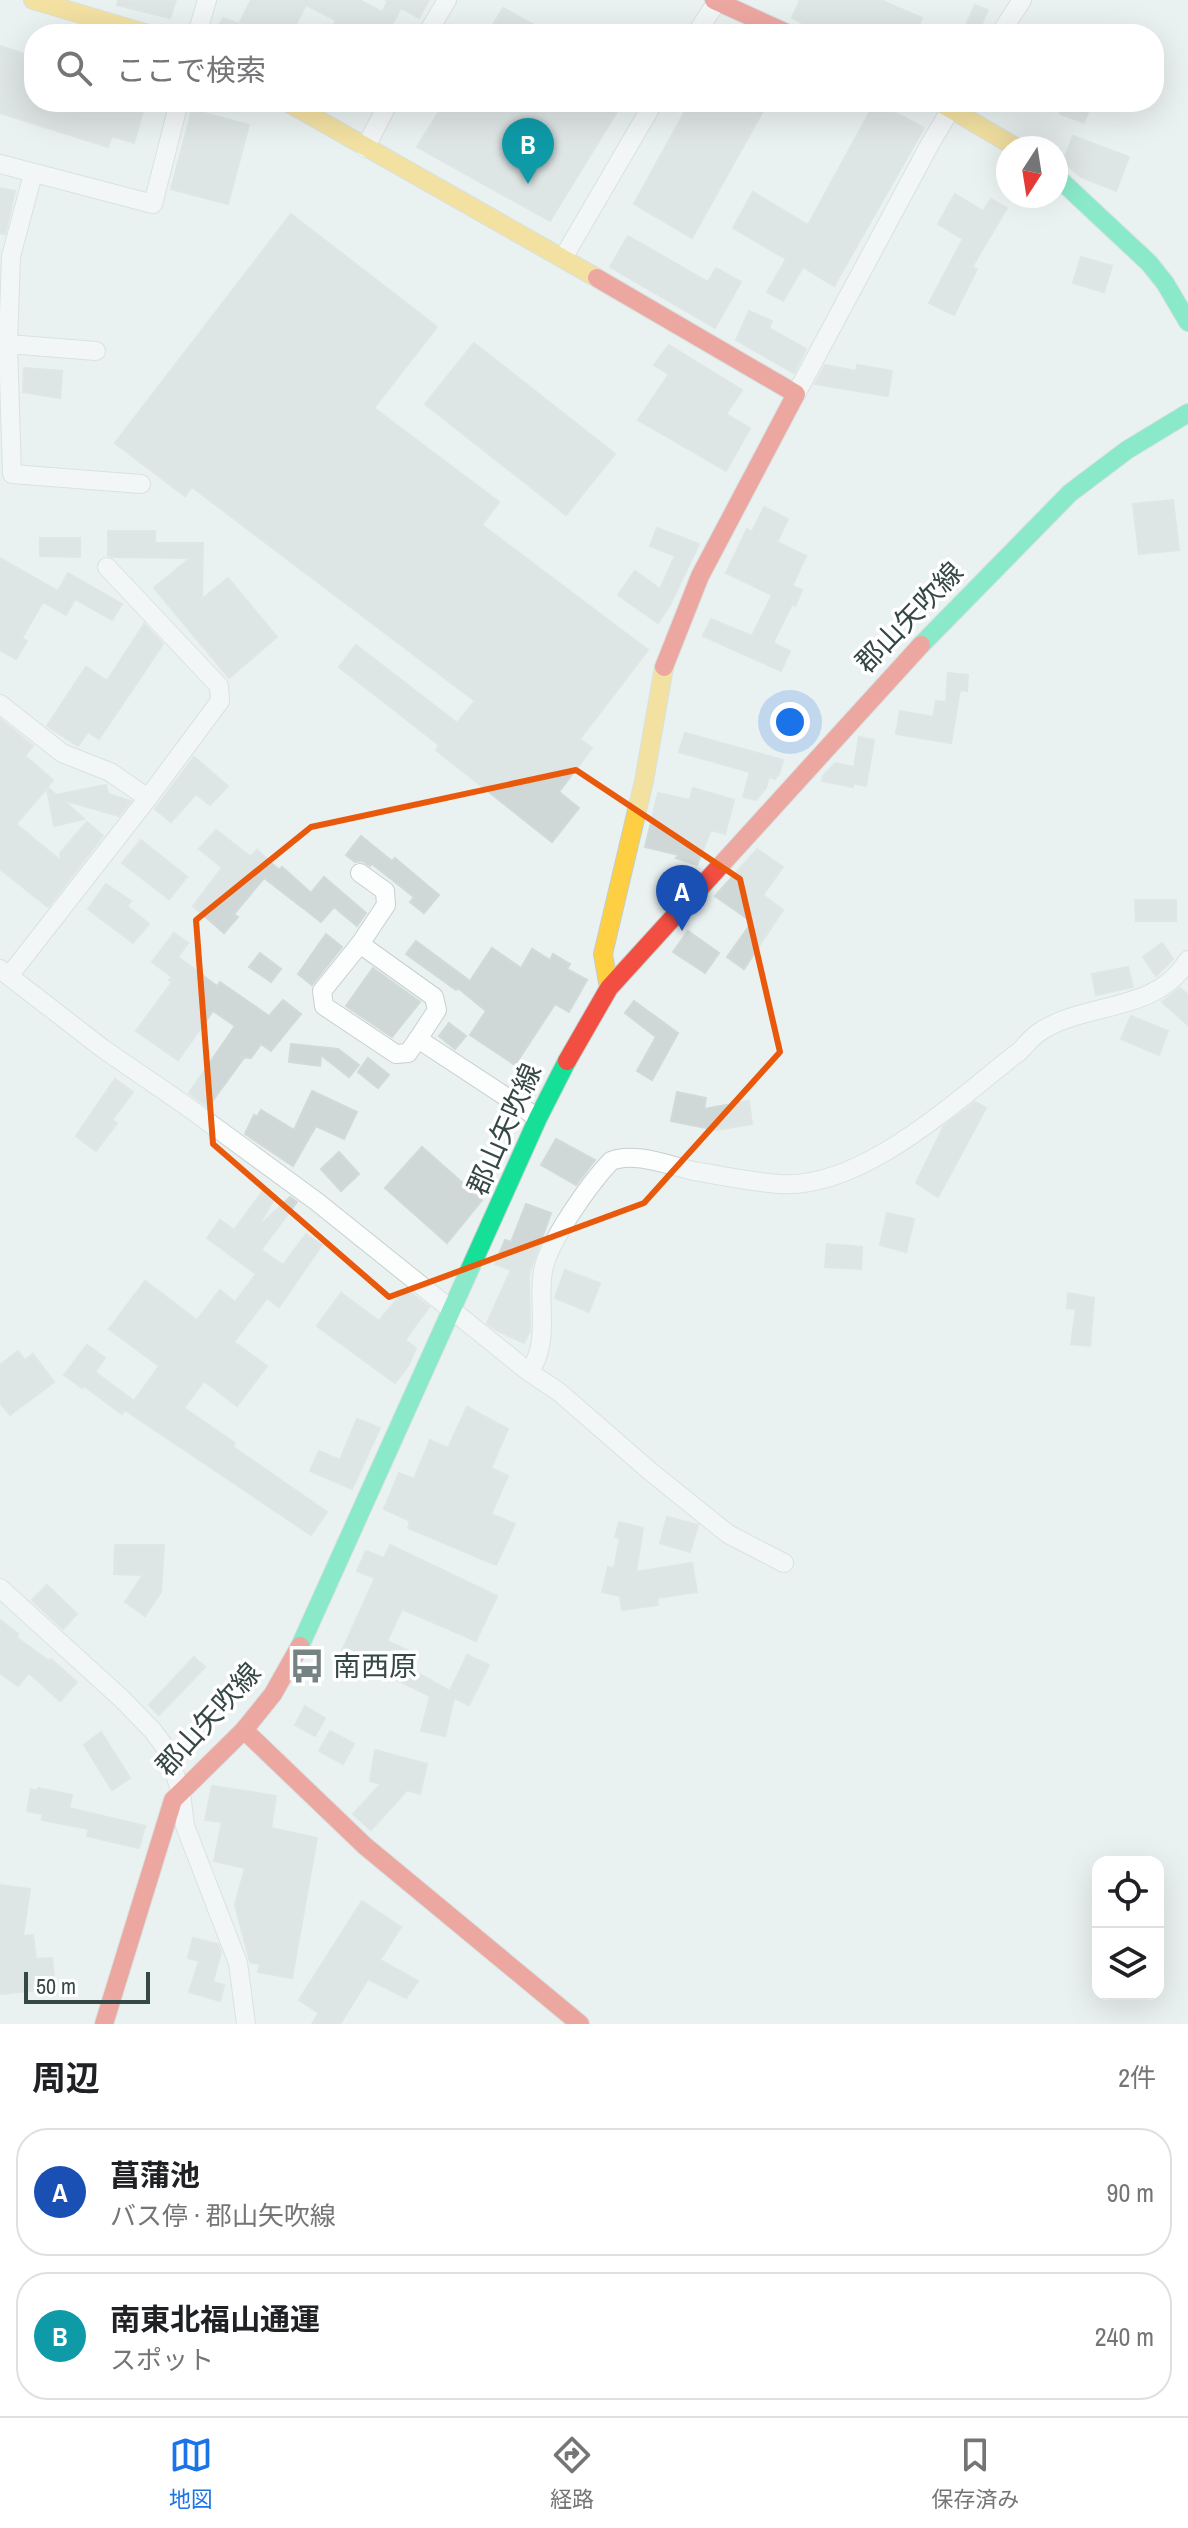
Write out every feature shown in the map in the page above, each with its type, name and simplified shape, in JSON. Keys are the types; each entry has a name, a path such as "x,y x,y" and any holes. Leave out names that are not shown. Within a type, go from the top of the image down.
{"street":[{"path":"33,0 114,24"},
{"path":"200,24 207,0"},
{"path":"433,24 447,0"},
{"path":"702,24 716,0 768,24"},
{"path":"1006,24 1022,0"},
{"path":"0,164 153,204 176,112"},
{"path":"304,112 796,394"},
{"path":"365,148 384,112"},
{"path":"563,258 648,112"},
{"path":"609,988 603,954 647,770 662,675 670,648 700,576 945,112"},
{"path":"961,112 998,136"},
{"path":"33,174 11,256 8,344 12,474 141,484"},
{"path":"1068,187 1149,263 1188,322"},
{"path":"8,344 96,351"},
{"name":"郡山矢吹線","path":"104,2024 173,1800 244,1730 273,1694 293,1662 538,1118 578,1039 609,988 895,671 1032,530 1070,493 1115,459 1188,413"},
{"path":"107,567 219,686 220,701 148,798 4,972 102,1048 259,1158 529,1372 559,1392 728,1534 784,1563"},
{"path":"0,704 62,753 110,772 148,798"},
{"path":"360,873 385,891 386,905 360,944 322,991 324,1006 396,1054 408,1053 437,1010 434,997 360,944"},
{"path":"529,1372 536,1363 543,1334 540,1295 544,1265 555,1239 611,1161 631,1158 781,1185 817,1181 844,1173 893,1148 1020,1051 1037,1034 1072,1018 1142,999 1168,983 1188,960"},
{"path":"418,1039 538,1118"},
{"path":"0,1588 122,1699 167,1750 181,1793 185,1826 238,1963 246,2024"},
{"path":"244,1730 280,1768 454,1923 580,2024"}],"highlighted area":[{"path":"576,770 740,879 780,1052 644,1203 389,1297 213,1144 196,920 311,827"}],"building":[{"path":"118,0 176,0 170,18 117,5"},
{"path":"251,0 359,0 382,12 388,1 385,0 429,0 419,18 401,8 392,24 334,24 336,20 306,5 296,24 239,24"},
{"path":"800,0 881,0 922,18 919,24 804,24 792,18"},
{"path":"975,5 988,10 982,24 966,24"},
{"path":"503,8 532,24 493,24"},
{"path":"223,18 239,24 220,24"},
{"path":"0,46 24,54 24,112 143,112 134,143 112,136 108,147 0,113"},
{"path":"191,112 249,125 228,204 171,189"},
{"path":"439,112 617,112 550,221 417,147"},
{"path":"685,112 762,112 692,238 634,204"},
{"path":"870,112 894,112 924,128 834,286 803,267 783,301 767,292 786,259 733,228 753,192 808,225"},
{"path":"1061,112 1088,112 1084,123"},
{"path":"1073,136 1129,157 1116,191 1081,177 1068,166 1068,149"},
{"path":"0,188 15,191 5,234 0,233"},
{"path":"955,194 983,211 991,199 996,202 996,208 1007,208 972,267 977,269 954,315 929,303 963,239 938,224"},
{"path":"291,214 437,327 374,408 499,502 482,525 648,650 580,739 592,748 559,792 579,808 552,842 436,750 439,745 339,667 356,645 457,723 475,701 192,487 185,496 115,443"},
{"path":"628,236 708,282 716,268 741,282 715,328 610,267"},
{"path":"1081,257 1112,266 1104,292 1073,283"},
{"path":"749,311 772,321 769,328 806,349 794,373 736,340"},
{"path":"474,343 615,454 566,515 425,404"},
{"path":"669,345 742,390 726,414 750,428 726,471 638,420 669,374 654,365"},
{"path":"825,365 856,371 857,365 892,371 888,396 815,384"},
{"path":"24,368 62,371 60,398 23,392"},
{"path":"1173,500 1179,550 1139,554 1133,504"},
{"path":"764,507 788,519 777,542 806,556 792,586 802,590 773,643 790,651 781,671 703,636 711,619 752,636 772,595 726,573 747,529 752,532"},
{"path":"657,528 699,544 658,623 618,595 635,571 660,589 675,556 650,546"},
{"path":"108,531 155,531 155,543 203,543 202,599 228,578 277,637 229,678 154,588 190,558 114,557 108,555"},
{"path":"40,538 80,538 80,557 40,556"},
{"path":"0,558 58,591 68,573 122,604 112,620 75,599 66,615 43,602 22,638 27,641 16,659 0,650"},
{"path":"144,624 163,644 99,739 88,732 78,746 47,726 86,667 107,681"},
{"path":"948,673 968,675 967,691 960,690 951,743 896,734 900,711 933,717 936,701 946,702"},
{"path":"0,719 33,746 25,756 53,780 47,787 56,795 106,785 108,794 131,801 119,816 63,800 84,819 54,826 47,788 16,824 61,861 60,853 87,822 103,836 48,907 0,869"},
{"path":"685,733 783,760 779,774 775,779 769,777 766,788 756,800 743,797 750,772 679,752"},
{"path":"859,737 874,740 866,786 854,783 853,787 822,781 835,763 854,767"},
{"path":"194,757 228,786 210,805 196,794 171,822 155,809"},
{"path":"693,788 734,800 725,834 711,830 697,865 676,858 679,855 645,847 658,793 690,800"},
{"path":"216,830 251,857 257,850 311,893 324,877 366,913 357,926 334,907 321,922 264,878 234,914 238,917 224,933 193,906 224,869 199,849"},
{"path":"361,836 392,861 395,858 439,895 424,913 410,902 414,897 372,864 355,862 346,855"},
{"path":"141,840 187,877 169,899 122,863"},
{"path":"757,849 783,867 763,895 783,910 744,969 727,957 752,922 715,896"},
{"path":"106,884 131,901 127,906 149,924 133,943 88,909"},
{"path":"1135,900 1176,900 1176,921 1136,921"},
{"path":"688,931 719,953 705,973 673,952"},
{"path":"174,933 188,943 178,957 217,986 220,982 269,1016 283,1000 301,1014 271,1051 261,1044 251,1058 239,1057 243,1059 208,1107 189,1093 235,1026 213,1011 178,1060 136,1031 172,982 169,980 172,977 152,962"},
{"path":"326,934 342,947 312,985 298,974"},
{"path":"416,941 470,981 492,948 521,968 532,949 550,960 553,954 570,964 567,969 587,980 569,1012 555,1004 515,1065 470,1035 486,1011 458,988 456,990 406,954"},
{"path":"1162,943 1173,959 1156,976 1143,957"},
{"path":"260,953 281,969 271,982 249,967"},
{"path":"1128,967 1133,987 1096,995 1092,974"},
{"path":"373,968 420,1002 392,1037 346,1006"},
{"path":"1180,988 1188,995 1188,1025 1162,1002"},
{"path":"634,1001 678,1033 652,1080 637,1071 656,1037 625,1013"},
{"path":"1131,1016 1168,1031 1159,1055 1121,1039"},
{"path":"449,1023 466,1036 455,1049 439,1036"},
{"path":"291,1044 338,1049 359,1065 349,1077 321,1055 320,1066 289,1062"},
{"path":"368,1058 389,1075 378,1088 358,1072"},
{"path":"115,1079 133,1092 112,1120 117,1123 96,1151 76,1136"},
{"path":"312,1091 357,1112 344,1139 316,1126 293,1166 245,1134 254,1115 257,1117 261,1110 294,1130"},
{"path":"677,1092 706,1098 704,1109 749,1101 752,1124 716,1130 671,1121"},
{"path":"975,1102 986,1108 938,1197 916,1183 944,1126"},
{"path":"556,1139 595,1160 576,1185 541,1165"},
{"path":"422,1147 482,1200 447,1243 385,1188"},
{"path":"339,1152 359,1174 341,1191 321,1169"},
{"path":"265,1188 276,1196 257,1228 290,1197 297,1202 261,1250 283,1265 306,1234 322,1245 279,1307 267,1298 234,1342 267,1366 237,1406 204,1381 184,1408 235,1443 233,1447 327,1512 311,1535 125,1410 122,1414 64,1375 87,1345 105,1358 95,1372 134,1401 159,1366 109,1329 145,1281 197,1320 220,1290 235,1302 256,1274 207,1238 220,1220 234,1230"},
{"path":"526,1204 551,1213 529,1274 530,1331 524,1343 487,1323 511,1270 495,1264 505,1240 511,1242"},
{"path":"887,1213 914,1219 906,1252 880,1245"},
{"path":"827,1244 862,1247 861,1269 825,1267"},
{"path":"565,1270 600,1283 589,1312 555,1298"},
{"path":"406,1289 429,1307 405,1340 416,1348 408,1366 395,1383 317,1326 341,1293 379,1321"},
{"path":"1068,1293 1094,1298 1090,1346 1071,1344 1076,1309 1067,1308"},
{"path":"18,1351 25,1360 33,1354 54,1382 10,1415 0,1403 0,1365"},
{"path":"467,1407 508,1429 491,1468 508,1476 491,1514 515,1524 496,1565 408,1528 410,1521 384,1509 399,1473 414,1479 430,1440 448,1448"},
{"path":"357,1419 380,1428 352,1489 310,1471 319,1451 340,1460"},
{"path":"667,1517 698,1525 690,1552 660,1543"},
{"path":"619,1522 643,1528 636,1572 692,1563 697,1592 657,1598 658,1605 622,1610 620,1596 602,1592 608,1567 614,1568 620,1538 615,1537"},
{"path":"115,1545 164,1545 161,1592 145,1616 125,1602 143,1575 114,1574"},
{"path":"390,1545 497,1596 476,1641 402,1609 387,1641 414,1653 407,1667 450,1691 467,1655 489,1665 469,1705 454,1698 445,1736 421,1731 430,1696 341,1653 375,1578 357,1571 366,1551 384,1558"},
{"path":"47,1585 77,1614 63,1629 32,1600"},
{"path":"0,1620 18,1634 16,1637 49,1661 51,1659 77,1682 60,1701 29,1673 18,1686 0,1673"},
{"path":"194,1657 205,1667 159,1715 149,1705"},
{"path":"305,1706 325,1718 315,1736 295,1725"},
{"path":"330,1731 354,1744 343,1764 319,1751"},
{"path":"101,1732 130,1778 112,1790 84,1745"},
{"path":"375,1750 427,1764 420,1794 407,1790 371,1830 353,1814 381,1784 370,1781"},
{"path":"212,1786 276,1796 271,1828 317,1838 292,1978 258,1972 260,1964 250,1962 235,1905 245,1868 214,1861 222,1822 205,1820"},
{"path":"38,1788 72,1795 69,1808 145,1826 139,1848 87,1836 89,1829 42,1820 43,1814 27,1811 31,1789 37,1791"},
{"path":"0,1885 30,1889 23,1936 33,1935 36,1959 52,1958 55,1988 0,1994"},
{"path":"362,1901 401,1927 380,1960 418,1981 406,1998 368,1979 340,2024 312,2024 319,2013 299,2000"},
{"path":"193,1938 218,1944 221,1952 213,1982 224,1985 220,2001 189,1992 199,1961 188,1958"}],"traffic: fast":[{"path":"1068,187 1149,263 1188,322"},
{"path":"921,645 1070,493 1127,450 1188,413"},
{"path":"300,1646 538,1118 567,1061"}],"traffic: slow":[{"path":"33,0 114,24"},
{"path":"305,112 597,278"},
{"path":"956,112 997,136"},
{"path":"609,988 603,954 644,781 664,667"}],"traffic: jam":[{"path":"714,0 767,24"},
{"path":"597,278 796,394 700,576 664,667"},
{"path":"567,1061 609,988 921,645"},
{"path":"104,2024 173,1800 244,1730 273,1694 300,1646"},
{"path":"244,1730 365,1846 580,2024"}],"place":[{"name":"南東北福山通運","path":"528,184"},
{"name":"菖蒲池","path":"682,931"},
{"name":"南西原","path":"307,1666"}]}
